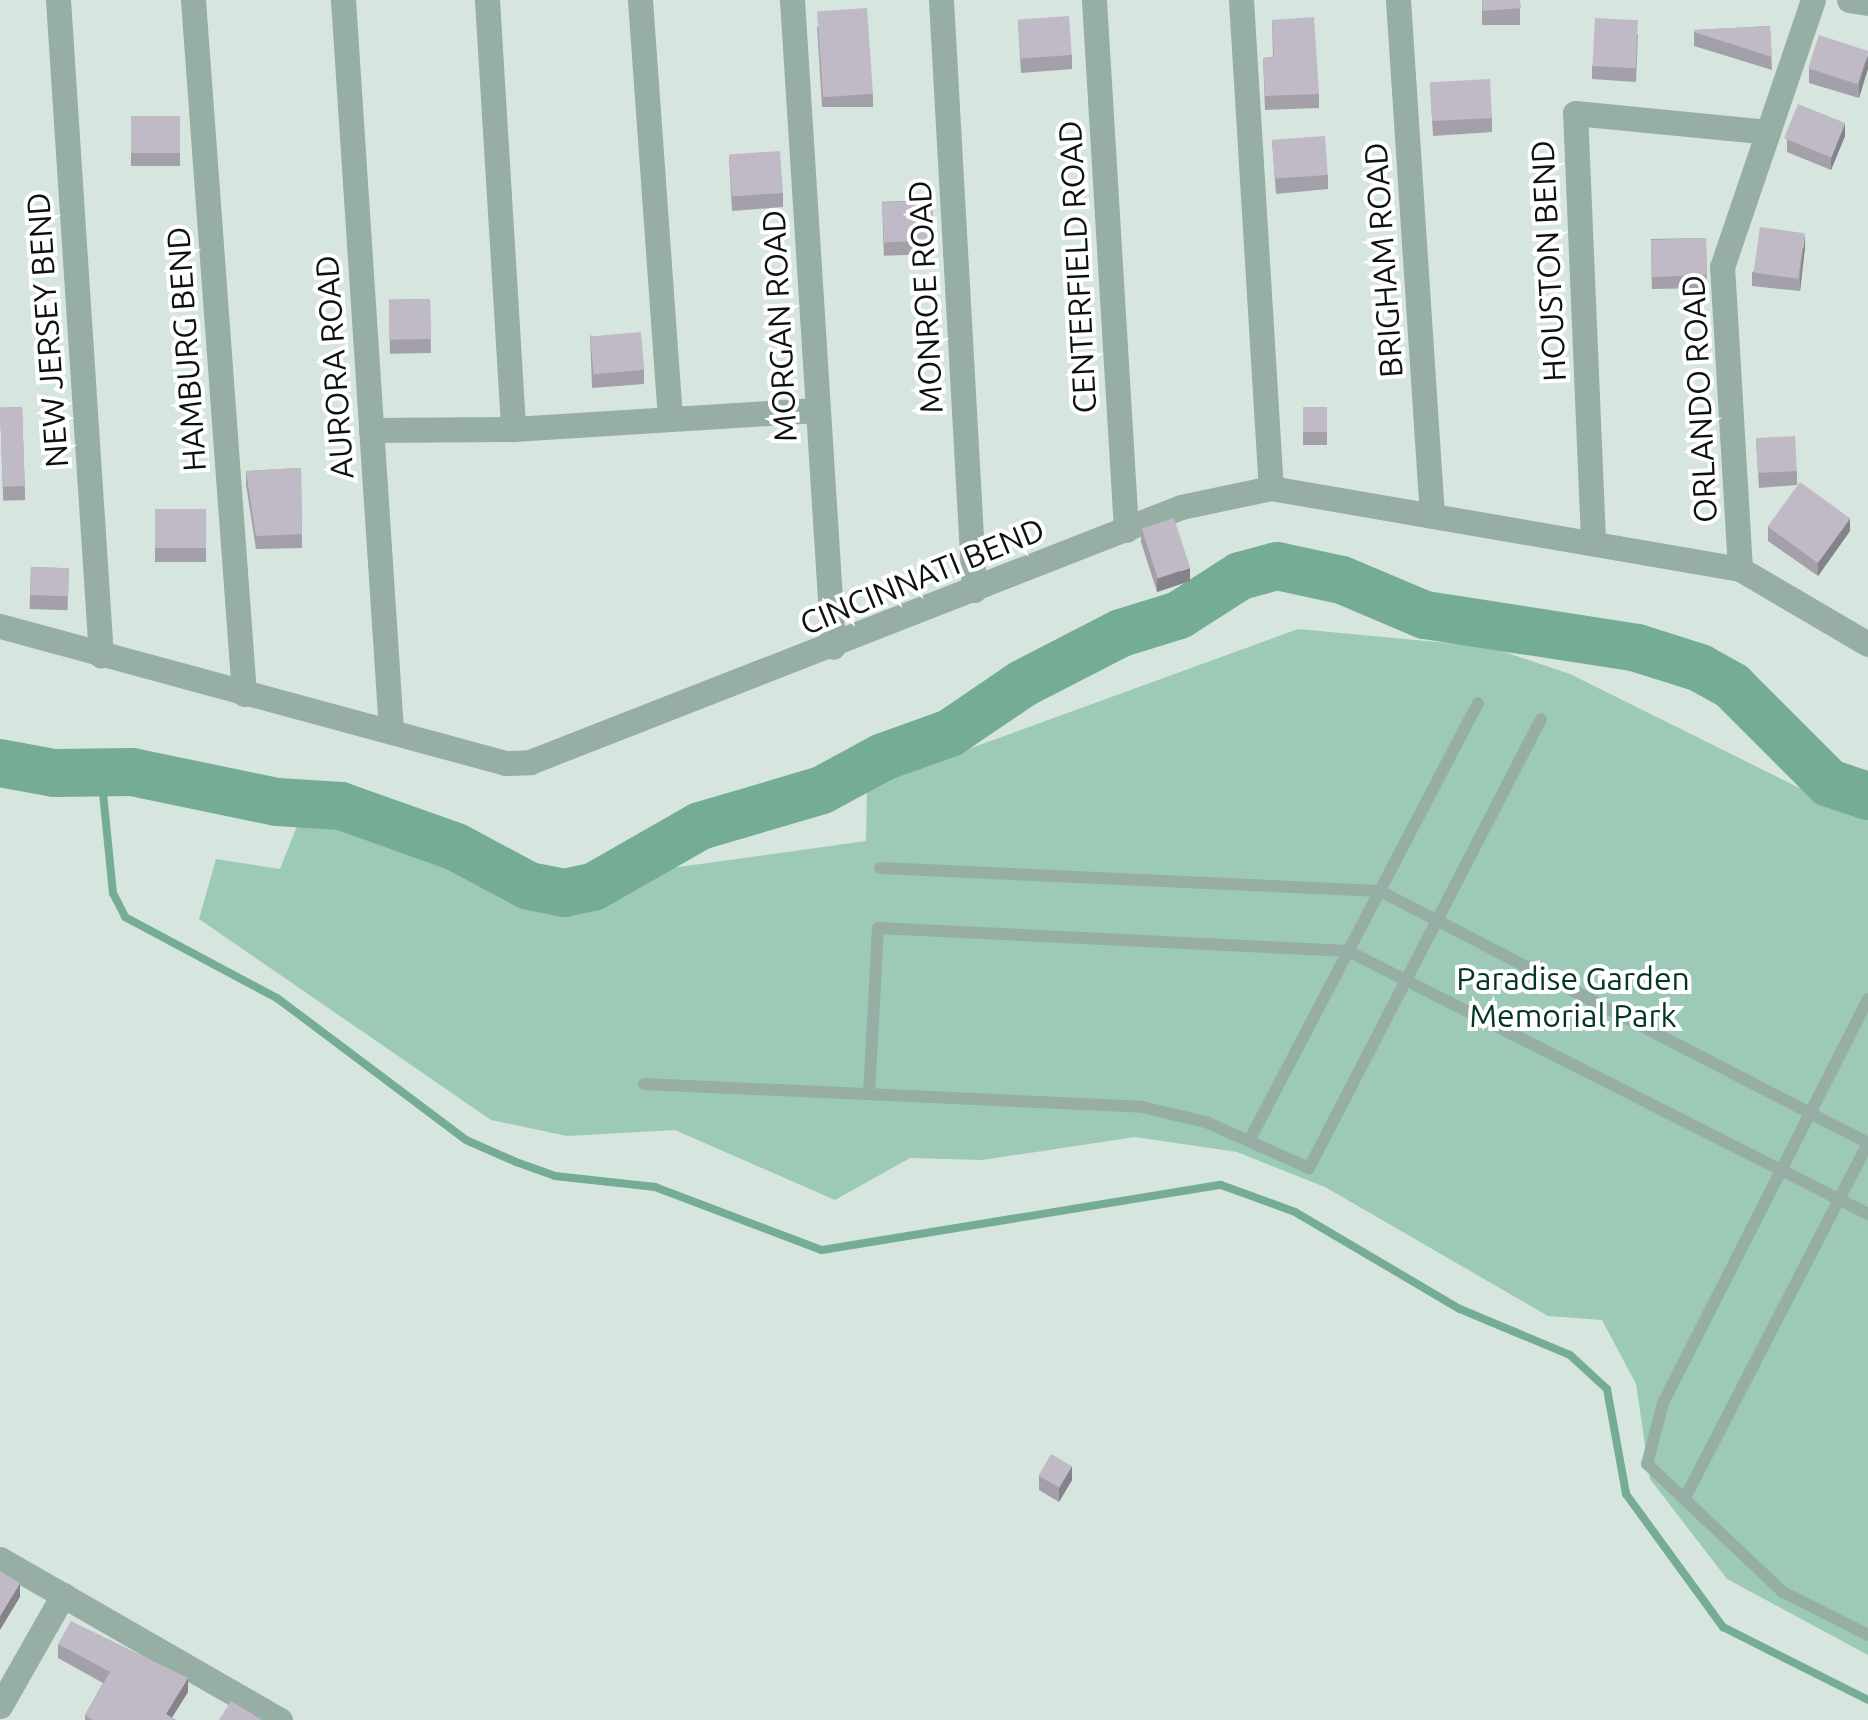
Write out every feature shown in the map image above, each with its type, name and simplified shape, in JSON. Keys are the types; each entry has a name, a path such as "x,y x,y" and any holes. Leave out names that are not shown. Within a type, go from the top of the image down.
{"street":[{"name":"NEW JERSEY BEND","path":"58,0 101,656"},
{"name":"HAMBURG BEND","path":"193,0 244,694"},
{"name":"AURORA ROAD","path":"343,0 391,730"},
{"path":"487,0 512,429"},
{"path":"640,0 670,419"},
{"name":"MORGAN ROAD","path":"792,0 832,647"},
{"name":"MONROE ROAD","path":"941,0 974,590"},
{"name":"CENTERFIELD ROAD","path":"1094,0 1126,530"},
{"path":"1241,0 1271,488"},
{"name":"BRIGHAM ROAD","path":"1398,0 1432,516"},
{"name":"ORLANDO ROAD","path":"1740,568 1722,278 1813,0"},
{"path":"1848,0 1868,3"},
{"name":"HOUSTON BEND","path":"1594,540 1575,113 1768,132"},
{"path":"371,430 512,429 816,410"},
{"name":"CINCINNATI BEND","path":"0,626 506,763 530,762 1198,502 1271,488 1594,540 1740,568 1868,644"},
{"path":"0,1559 280,1720"},
{"path":"0,1706 63,1595"},
{"path":"0,1714 10,1720"}],"lane":[{"path":"1249,1140 1478,702"},
{"path":"644,1084 1142,1107 1249,1140 1310,1168 1541,718"},
{"path":"880,868 1380,891 1868,1144 1686,1496"},
{"path":"869,1094 878,928 1348,951 1868,1214"},
{"path":"1868,999 1664,1402 1647,1464 1686,1496 1746,1563 1783,1592 1868,1636"}],"green space":[{"name":"Paradise Garden Memorial Park","path":"1298,629 1490,647 1570,674 1848,812 1868,815 1868,1655 1727,1579 1650,1479 1636,1384 1602,1320 1548,1316 1325,1187 1237,1152 1135,1137 982,1160 910,1158 835,1200 675,1130 567,1136 491,1120 199,919 216,859 280,869 301,816 472,858 553,912 590,910 664,869 866,841 867,786"}],"building":[{"path":"1482,0 1520,0 1521,8 1483,11"},
{"path":"867,8 873,94 823,97 817,11"},
{"path":"1069,16 1072,55 1021,58 1018,20"},
{"path":"1314,17 1319,94 1265,96 1263,58 1274,57 1272,20"},
{"path":"1595,18 1638,20 1635,68 1592,66"},
{"path":"1770,26 1772,57 1694,32 1694,30"},
{"path":"1819,35 1868,51 1858,84 1808,68"},
{"path":"1490,79 1492,118 1432,121 1430,82"},
{"path":"1798,104 1845,123 1831,157 1784,138"},
{"path":"131,116 180,116 180,153 131,153"},
{"path":"1325,136 1328,175 1275,179 1272,140"},
{"path":"780,151 783,193 732,196 729,155"},
{"path":"932,200 934,240 884,243 882,203"},
{"path":"1760,227 1805,233 1798,279 1754,273"},
{"path":"1706,238 1707,275 1652,277 1651,240"},
{"path":"430,299 431,339 390,340 389,300"},
{"path":"641,332 644,370 594,374 590,336"},
{"path":"22,407 25,486 3,487 0,408"},
{"path":"1303,407 1327,407 1327,432 1303,432"},
{"path":"1795,436 1797,471 1758,473 1756,438"},
{"path":"301,468 302,534 256,536 246,471"},
{"path":"1800,482 1850,518 1818,563 1768,526"},
{"path":"155,509 206,509 206,548 155,548"},
{"path":"1174,518 1190,567 1158,578 1142,529"},
{"path":"31,567 69,568 68,596 30,595"},
{"path":"1051,1454 1072,1466 1059,1488 1038,1476"},
{"path":"0,1571 20,1583 0,1616"},
{"path":"71,1621 188,1678 166,1714 176,1720 93,1720 85,1715 110,1672 58,1644"},
{"path":"231,1701 262,1720 219,1720"}],"waterway":[{"path":"0,763 54,773 132,772 277,802 341,806 456,847 529,886 564,893 593,887 700,826 822,790 883,757 950,733 1022,684 1121,633 1179,615 1240,576 1277,566 1342,580 1425,615 1637,648 1700,668 1732,686 1829,783 1868,796"},
{"path":"101,773 113,893 125,917 277,998 466,1140 516,1162 555,1176 655,1187 822,1250 1221,1185 1295,1212 1460,1309 1570,1355 1607,1389 1626,1494 1723,1627 1868,1700"}]}
